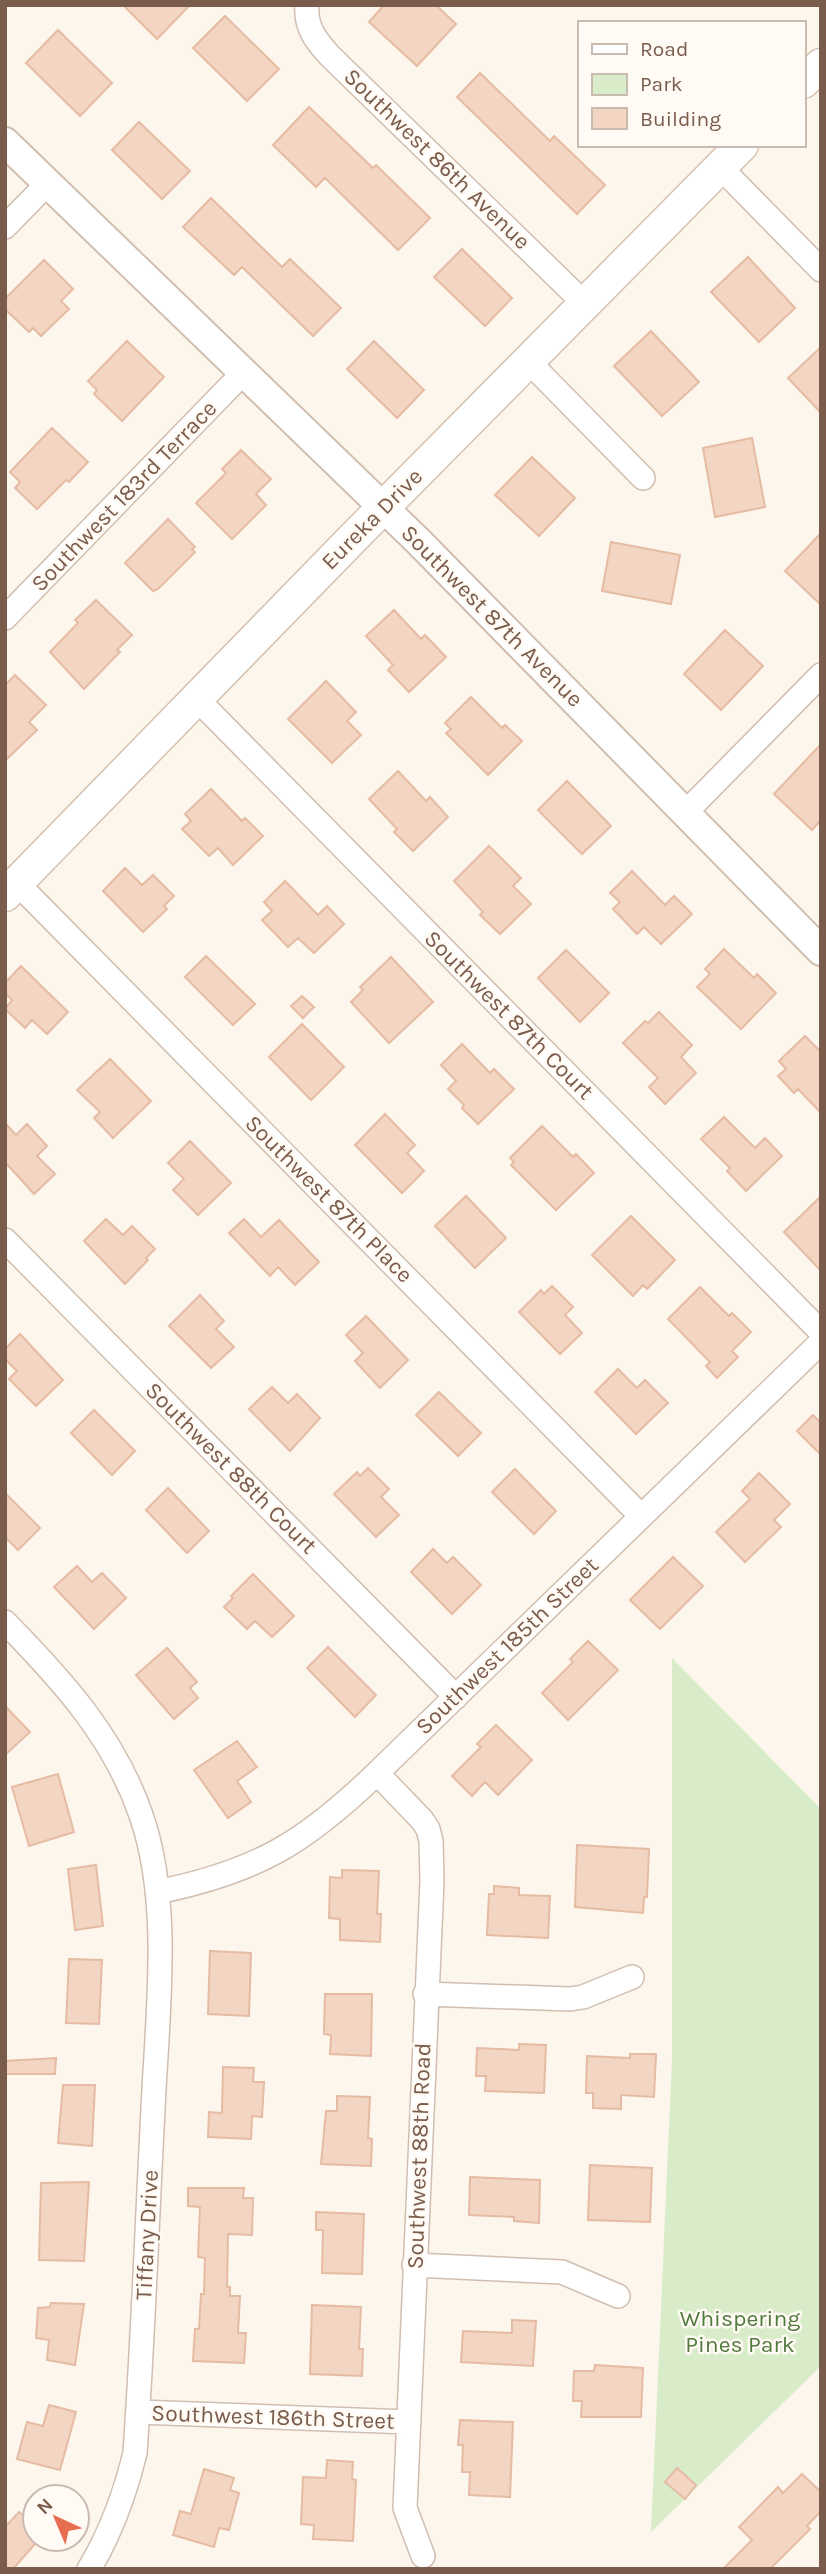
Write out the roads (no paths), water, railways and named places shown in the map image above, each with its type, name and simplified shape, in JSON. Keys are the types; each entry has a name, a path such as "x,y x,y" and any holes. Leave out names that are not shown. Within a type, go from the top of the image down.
{"main road":[{"path":"805,80 821,65"},
{"name":"Eureka Drive","path":"11,889 731,156"}],"street":[{"name":"Southwest 86th Avenue","path":"307,5 307,21 320,45 586,304"},
{"name":"Southwest 87th Avenue","path":"5,142 384,507 821,951"},
{"path":"731,156 821,270"},
{"path":"5,227 48,183"},
{"path":"529,362 643,478"},
{"name":"Southwest 183rd Terrace","path":"5,618 243,373"},
{"path":"685,813 821,675"},
{"name":"Southwest 87th Court","path":"197,699 821,1332"},
{"name":"Southwest 87th Place","path":"11,889 641,1516"},
{"name":"Southwest 88th Court","path":"5,1240 456,1697"},
{"name":"Southwest 185th Street","path":"157,1892 198,1883 262,1861 308,1833 352,1797 821,1342"},
{"name":"Tiffany Drive","path":"5,1622 78,1701 112,1752 142,1817 152,1856 157,1892 158,1997 135,2453 124,2495 112,2526 89,2569"},
{"name":"Southwest 88th Road","path":"377,1773 422,1820 431,1841 432,1881 425,1994 405,2508 424,2556"},
{"path":"425,1994 570,1999 583,1997 632,1978"},
{"path":"414,2265 562,2272 618,2296"},
{"name":"Southwest 186th Street","path":"138,2412 408,2422"}],"park label":[{"name":"Whispering Pines Park","path":"740,2331"}]}
